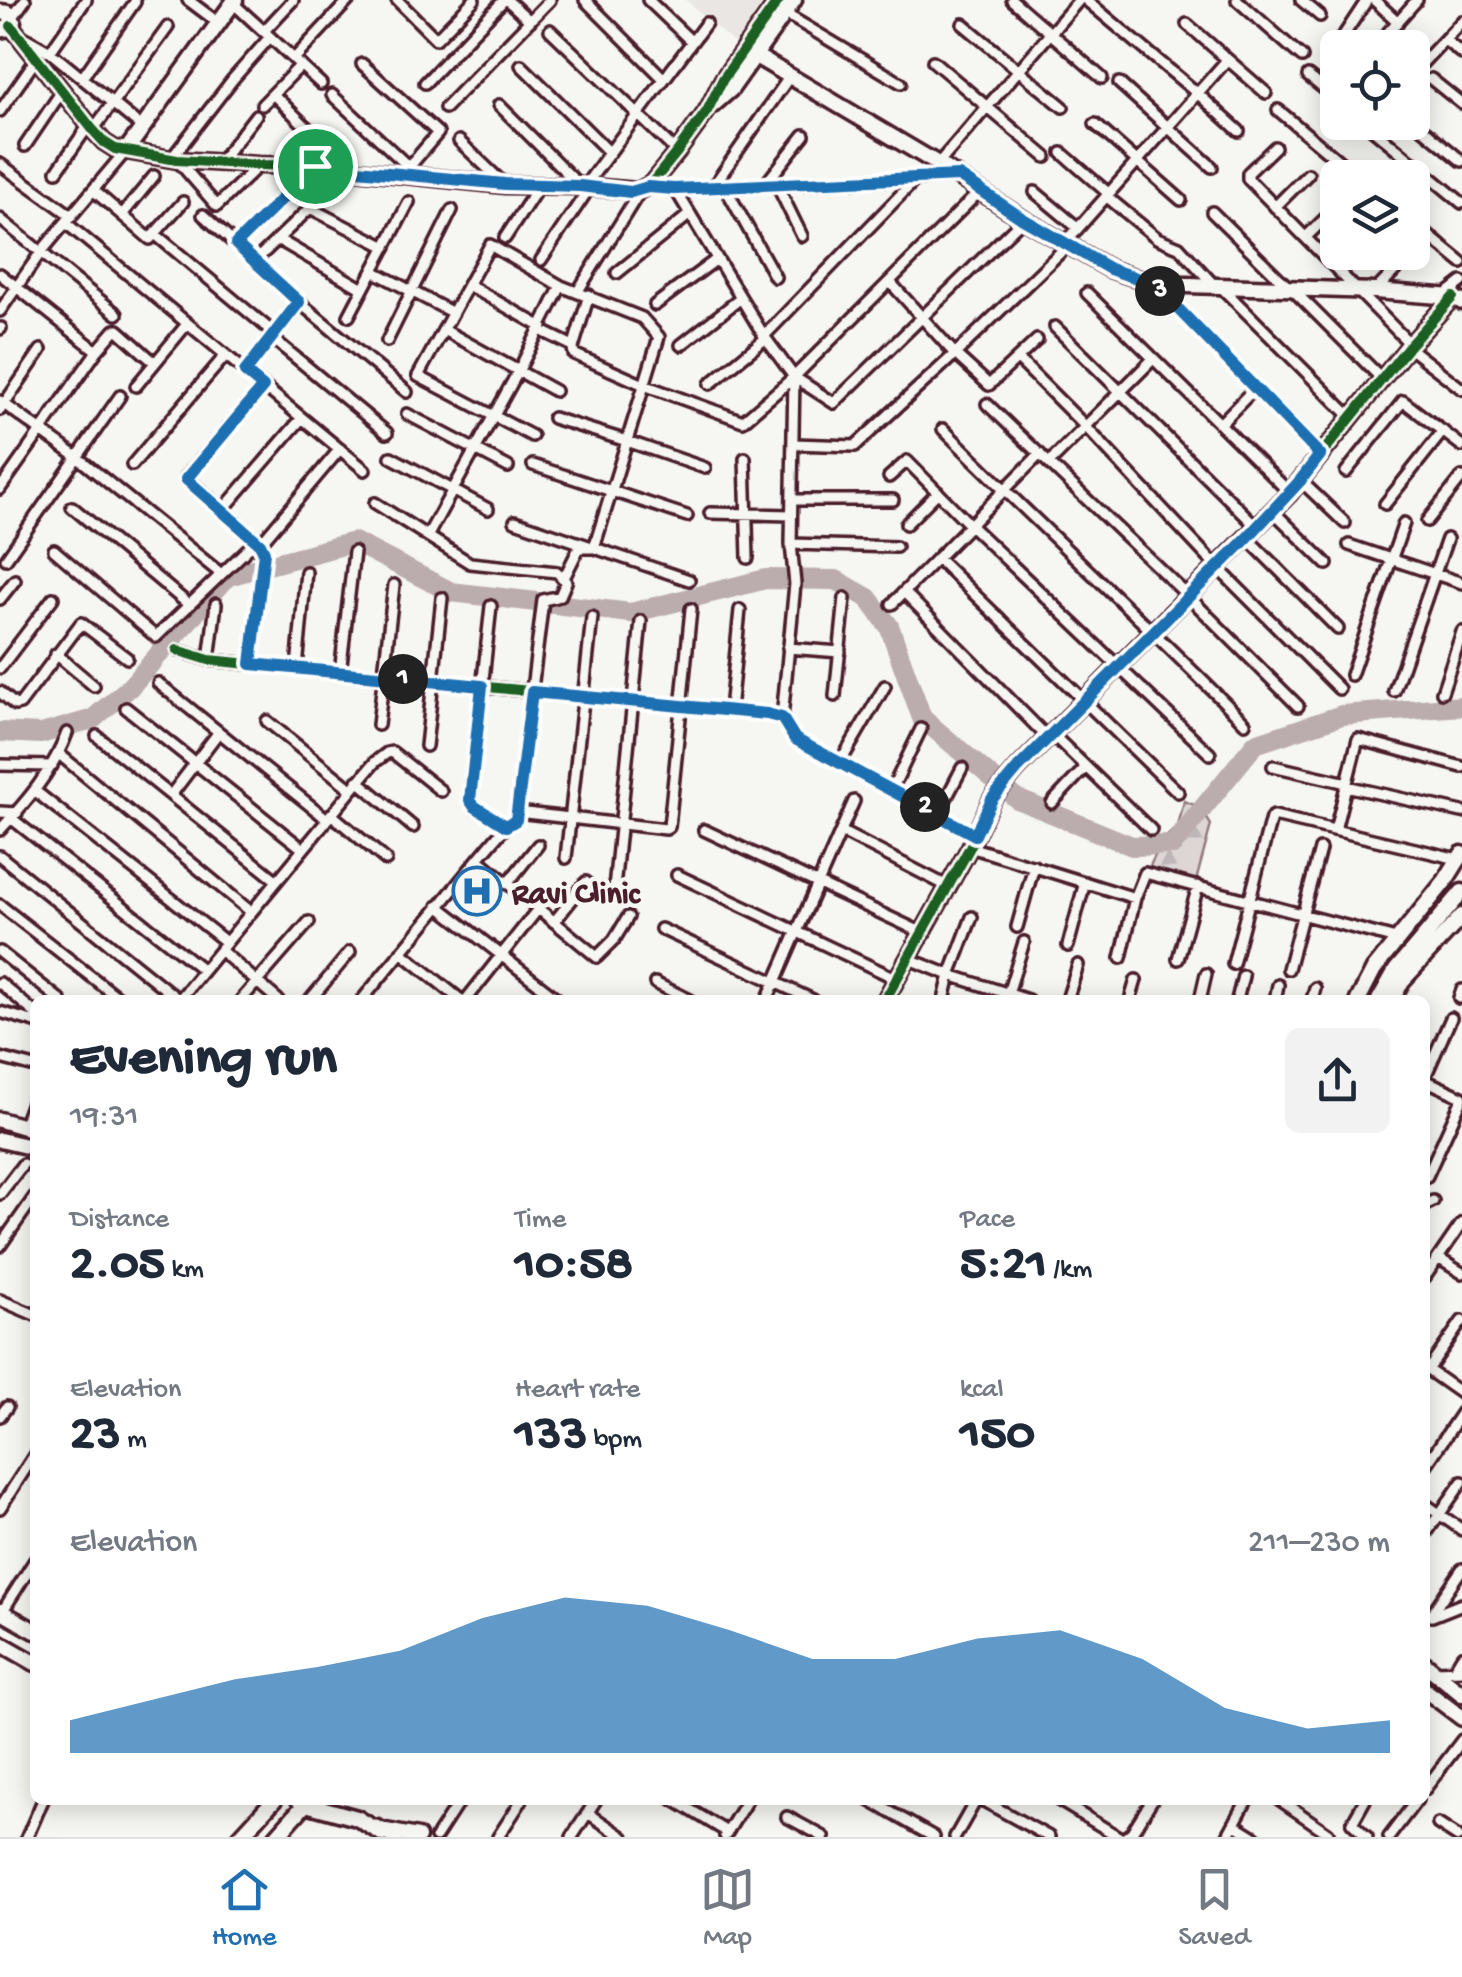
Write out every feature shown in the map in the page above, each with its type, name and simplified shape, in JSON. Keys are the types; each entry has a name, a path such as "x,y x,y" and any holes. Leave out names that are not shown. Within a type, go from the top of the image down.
{"main road":[{"path":"382,1833 396,1837"}],"street":[{"path":"25,0 6,20 44,55 82,78 144,128"},
{"path":"0,111 86,0"},
{"path":"188,0 212,18"},
{"path":"174,160 293,0"},
{"path":"262,105 349,0"},
{"path":"403,2 436,39 474,0"},
{"path":"425,83 506,0 530,21"},
{"path":"445,108 550,0"},
{"path":"586,0 664,79"},
{"path":"648,0 692,42"},
{"path":"794,0 782,7 750,51 724,98 707,110 644,189 584,293 572,351 644,385 742,421 794,377 981,190"},
{"path":"1012,0 1102,78"},
{"path":"938,164 1082,0 1239,132"},
{"path":"1237,0 1302,57"},
{"path":"1301,0 1320,16"},
{"path":"1349,30 1371,0 1398,22"},
{"path":"1391,30 1417,0"},
{"path":"0,311 41,252 144,128 234,1 321,84"},
{"path":"82,78 136,2"},
{"path":"782,7 901,83"},
{"path":"1430,55 1462,22"},
{"path":"541,260 609,152 706,23"},
{"path":"964,24 1063,107"},
{"path":"1188,24 1266,93"},
{"path":"57,170 168,27"},
{"path":"550,30 677,152"},
{"path":"1444,40 1462,54"},
{"path":"750,51 1110,269 1154,284 1453,298"},
{"path":"44,55 62,91 104,142 125,152 174,160 413,171 505,184 644,189 959,176"},
{"path":"793,444 855,446 1066,244 1227,60"},
{"path":"933,61 1046,157"},
{"path":"362,64 438,134 413,171"},
{"path":"521,64 609,152"},
{"path":"712,188 790,76"},
{"path":"1308,76 1320,86"},
{"path":"1430,78 1462,104"},
{"path":"1119,84 1212,167"},
{"path":"25,146 62,91"},
{"path":"274,94 348,168"},
{"path":"332,95 413,171"},
{"path":"498,105 585,187"},
{"path":"1278,110 1338,160"},
{"path":"220,163 256,115"},
{"path":"1095,124 1181,200"},
{"path":"1430,134 1462,160"},
{"path":"764,186 804,136"},
{"path":"1386,140 1462,203"},
{"path":"459,142 505,184"},
{"path":"1275,147 1247,177 1320,251"},
{"path":"1062,152 1157,238 1178,245 1351,417"},
{"path":"174,160 217,206 259,166"},
{"path":"0,164 365,470"},
{"path":"236,244 315,166"},
{"path":"1275,207 1308,174"},
{"path":"122,216 154,176"},
{"path":"710,384 765,337 915,180"},
{"path":"505,238 540,185"},
{"path":"777,185 802,236"},
{"path":"725,187 774,277"},
{"path":"674,189 794,377 834,403 1023,219"},
{"path":"93,190 149,239 183,202"},
{"path":"1035,192 1078,228"},
{"path":"349,316 409,202"},
{"path":"255,262 310,208 386,247"},
{"path":"387,341 452,210"},
{"path":"1212,212 1382,379"},
{"path":"203,214 299,302 407,392"},
{"path":"617,273 690,214"},
{"path":"0,219 116,314"},
{"path":"1306,237 1320,223"},
{"path":"156,234 386,432"},
{"path":"1430,236 1462,262"},
{"path":"279,240 363,289"},
{"path":"532,436 418,376 490,244 561,286 642,318 659,337 594,548"},
{"path":"655,305 717,259"},
{"path":"1339,270 1409,346 1462,389"},
{"path":"1375,292 1396,270"},
{"path":"373,271 453,313"},
{"path":"0,274 97,351"},
{"path":"890,282 989,386 1038,340"},
{"path":"888,995 992,799 1295,487 1453,298 1462,282"},
{"path":"1154,284 1320,455"},
{"path":"468,285 573,346"},
{"path":"428,535 561,286"},
{"path":"1087,293 1220,424 1345,523"},
{"path":"680,345 741,298"},
{"path":"245,372 299,302"},
{"path":"136,386 187,324"},
{"path":"1055,327 1338,629"},
{"path":"0,490 97,351 117,329 155,363"},
{"path":"444,330 555,391"},
{"path":"40,350 1,405 77,457 220,573"},
{"path":"132,465 226,356"},
{"path":"1049,463 1154,359"},
{"path":"1018,360 1340,689"},
{"path":"794,377 791,544 796,584 782,718 795,739 938,814 973,841 1034,866 1135,898"},
{"path":"251,664 264,557 258,543 186,477 263,387"},
{"path":"1220,424 1255,388"},
{"path":"6,558 120,396"},
{"path":"1346,472 1403,401 1462,446"},
{"path":"987,404 1298,706"},
{"path":"407,414 508,467"},
{"path":"222,511 302,418"},
{"path":"553,418 705,468"},
{"path":"943,429 1245,723"},
{"path":"1385,504 1443,431"},
{"path":"54,550 154,636 159,635 220,573 258,543 340,449"},
{"path":"892,604 1040,454"},
{"path":"391,457 488,509"},
{"path":"745,458 748,558"},
{"path":"889,478 906,460 1210,754"},
{"path":"533,464 687,516"},
{"path":"1428,522 1462,477"},
{"path":"906,524 938,492"},
{"path":"792,500 893,500"},
{"path":"375,503 470,563 557,572 565,580"},
{"path":"72,507 188,604"},
{"path":"1273,511 1326,564"},
{"path":"710,512 791,516"},
{"path":"515,521 689,580"},
{"path":"1352,675 1404,523"},
{"path":"1394,691 1447,539"},
{"path":"791,544 896,547"},
{"path":"1349,545 1462,582"},
{"path":"368,995 438,906 506,826 516,820 543,600 560,596 579,548 594,548"},
{"path":"340,673 354,552"},
{"path":"938,558 1178,792"},
{"path":"297,668 306,572"},
{"path":"0,600 14,580"},
{"path":"378,725 394,584"},
{"path":"904,592 1152,830"},
{"path":"0,668 53,598"},
{"path":"426,746 442,598"},
{"path":"836,696 846,598"},
{"path":"209,660 216,604"},
{"path":"491,606 470,800 506,826"},
{"path":"517,812 666,828 670,825 691,609"},
{"path":"730,710 740,610"},
{"path":"566,858 592,618"},
{"path":"614,888 641,621"},
{"path":"0,692 20,704 82,622 127,658"},
{"path":"1442,692 1462,632"},
{"path":"788,648 840,652"},
{"path":"177,650 209,660 782,718"},
{"path":"56,654 94,686"},
{"path":"158,684 386,860"},
{"path":"840,763 885,686"},
{"path":"126,708 303,849"},
{"path":"268,720 413,827"},
{"path":"892,789 921,729"},
{"path":"0,830 52,766 66,733"},
{"path":"171,795 218,733"},
{"path":"97,736 276,880"},
{"path":"1335,830 1358,739 1462,767"},
{"path":"183,995 375,762 390,752 441,791"},
{"path":"59,754 250,911"},
{"path":"0,765 52,766"},
{"path":"1273,766 1462,812"},
{"path":"938,814 962,768"},
{"path":"1052,804 1086,768"},
{"path":"35,790 223,946 272,995"},
{"path":"769,995 854,801"},
{"path":"0,812 14,815 203,970"},
{"path":"1233,964 1272,817 1276,815 1460,857 1374,969 1361,995"},
{"path":"704,830 924,933"},
{"path":"842,832 948,887"},
{"path":"508,884 538,845"},
{"path":"1288,969 1320,849"},
{"path":"0,856 173,995"},
{"path":"478,860 597,957 614,940 628,917"},
{"path":"1017,927 1034,866"},
{"path":"1121,958 1145,873 1396,939"},
{"path":"677,875 898,979"},
{"path":"1383,995 1396,970 1461,894 1445,881"},
{"path":"554,922 586,882"},
{"path":"1068,946 1085,882"},
{"path":"1178,959 1198,886"},
{"path":"0,905 115,995"},
{"path":"438,906 553,995"},
{"path":"468,995 538,909"},
{"path":"945,995 972,916"},
{"path":"1395,995 1402,981 1462,916"},
{"path":"246,995 309,922"},
{"path":"662,928 802,995"},
{"path":"1007,995 1024,942"},
{"path":"0,952 54,995"},
{"path":"314,995 350,952"},
{"path":"401,952 457,995"},
{"path":"909,959 1004,995"},
{"path":"1068,995 1078,965"},
{"path":"1201,995 1206,974"},
{"path":"1238,995 1243,976"},
{"path":"1132,995 1136,980"},
{"path":"0,983 30,1008"},
{"path":"655,984 679,995"},
{"path":"1276,995 1278,984"},
{"path":"1314,995 1316,988"},
{"path":"0,1012 30,1021"},
{"path":"1430,1066 1451,1018"},
{"path":"0,1058 30,1066"},
{"path":"1430,1081 1462,1098 1430,1171"},
{"path":"0,1120 29,1128"},
{"path":"0,1140 30,1147"},
{"path":"0,1194 23,1164"},
{"path":"0,1246 30,1203"},
{"path":"1430,1270 1462,1222"},
{"path":"1438,1258 1462,1273"},
{"path":"0,1300 30,1314"},
{"path":"1430,1368 1462,1321"},
{"path":"1430,1374 1462,1394"},
{"path":"0,1416 7,1406"},
{"path":"1430,1460 1462,1412"},
{"path":"0,1508 30,1462"},
{"path":"1430,1528 1462,1482"},
{"path":"1430,1507 1462,1530"},
{"path":"30,1568 1,1611 30,1628"},
{"path":"1430,1614 1462,1568"},
{"path":"1430,1616 1462,1604"},
{"path":"0,1643 30,1660"},
{"path":"1430,1668 1458,1670 1462,1656"},
{"path":"1430,1669 1462,1694"},
{"path":"1430,1695 1462,1718"},
{"path":"1430,1782 1462,1740"},
{"path":"26,1837 41,1805"},
{"path":"240,1837 269,1805"},
{"path":"282,1835 301,1805"},
{"path":"316,1805 356,1818 382,1833 418,1837"},
{"path":"342,1805 356,1818"},
{"path":"436,1837 457,1805"},
{"path":"498,1837 519,1805"},
{"path":"572,1837 593,1805"},
{"path":"681,1805 726,1835 744,1805"},
{"path":"878,1805 934,1837"},
{"path":"955,1837 976,1805"},
{"path":"988,1805 1048,1837"},
{"path":"1066,1805 1123,1837 1132,1832 1149,1805"},
{"path":"1075,1810 1078,1805"},
{"path":"1227,1837 1244,1805"},
{"path":"1287,1805 1328,1833"},
{"path":"1362,1805 1352,1822 1366,1837"},
{"path":"1389,1837 1413,1805"},
{"path":"588,1813 624,1837"},
{"path":"787,1817 824,1837"},
{"path":"1234,1824 1256,1837"},
{"path":"1438,1824 1458,1837"}],"shaded area":[{"path":"686,0 771,0 739,48"}],"green space":[{"path":"1184,801 1200,807 1211,825 1196,881 1148,870 1162,841 1178,826"}],"waterway":[{"path":"0,732 41,734 93,719 130,687 228,576 354,542 451,592 631,613 766,579 836,580 868,598 889,626 922,718 1017,799 1132,846 1173,845 1255,744 1342,715 1462,706"}],"cycle path":[{"path":"11,26 93,130 115,149 177,160 315,166 505,185 638,191 651,184 677,152 779,0"},
{"path":"888,995 970,847 992,799 1018,768 1290,493 1453,297"},
{"path":"177,650 209,660 767,714 782,718 795,739 975,835"}],"place":[{"name":"Ravi Clinic","path":"477,891"}],"route":[{"path":"315,166 631,192 648,187 959,176 1023,219 1110,269 1154,284 1320,455 1247,538 1018,768 992,799 975,835 795,739 782,718 532,692 516,820 506,826 470,800 482,686 251,664 264,552 260,544 186,479 263,387 245,372 299,302 236,244 315,166"}]}
